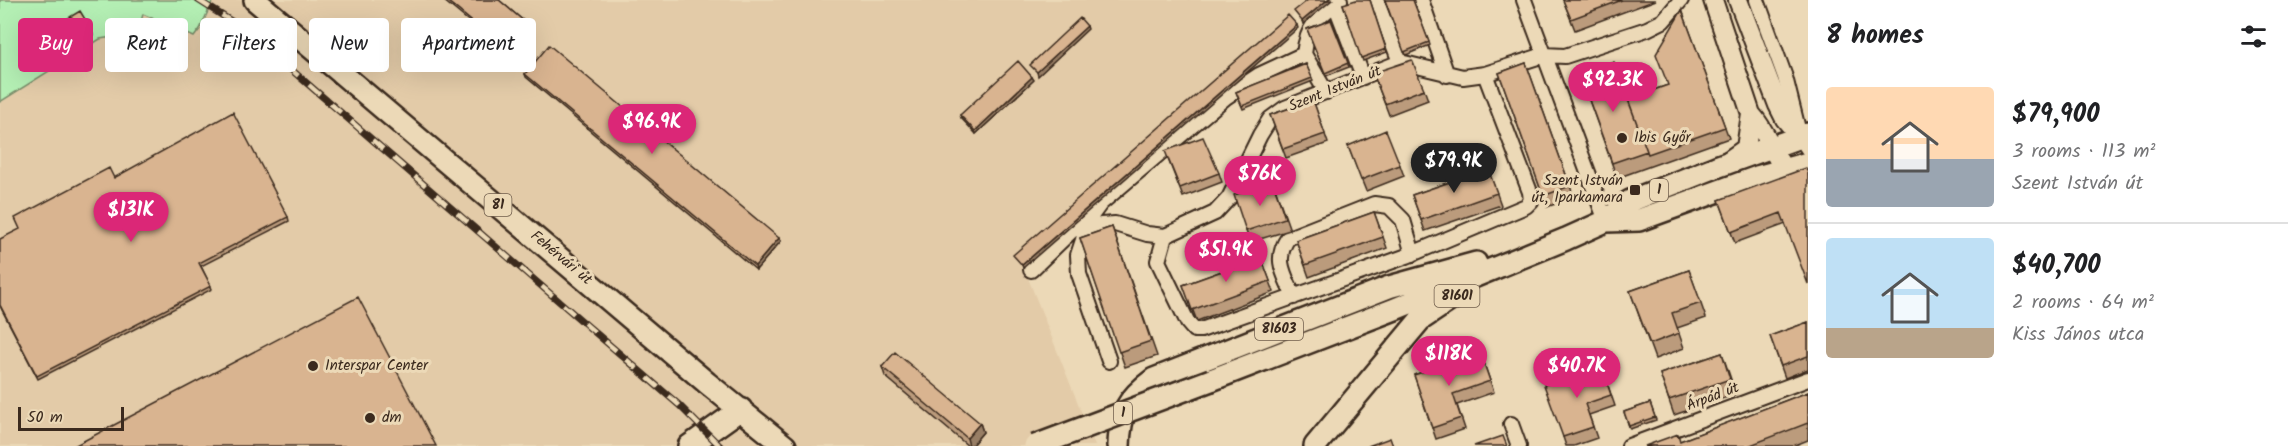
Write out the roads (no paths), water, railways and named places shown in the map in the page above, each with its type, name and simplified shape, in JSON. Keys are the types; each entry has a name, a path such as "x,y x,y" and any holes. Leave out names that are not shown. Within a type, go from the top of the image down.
{"main road":[{"name":"Fehérvári út","path":"255,0 785,446"},
{"name":"1","path":"1606,221 1639,220 1757,177 1805,140"},
{"name":"1","path":"1035,446 1395,309 1566,239 1606,221 1630,201 1716,167 1778,160 1808,163"},
{"name":"81603","path":"1119,446 1120,426 1126,406 1137,392 1154,379 1389,287 1566,239"},
{"name":"81601","path":"1315,446 1420,320 1461,294 1566,239"},
{"path":"689,446 741,409"}],"street":[{"path":"1376,0 1400,62"},
{"path":"1421,0 1447,75"},
{"path":"1524,0 1606,221"},
{"name":"Szent István út","path":"1165,236 1215,213 1229,198 1270,119 1285,108 1400,62 1463,77 1485,74 1544,55 1565,56 1647,29 1663,21 1681,0"},
{"path":"1713,0 1751,114 1760,124 1778,160"},
{"path":"1738,0 1778,105 1785,119 1805,140"},
{"path":"1757,0 1805,140"},
{"path":"1326,92 1304,54 1306,36 1310,27 1337,2 1363,77"},
{"path":"1031,270 1100,204 1226,97 1259,75 1304,54"},
{"path":"1083,240 1101,225 1115,224 1147,234 1165,236 1158,261 1188,323 1194,330 1201,330 1413,254 1526,206 1531,201 1530,192 1485,74"},
{"path":"1716,167 1738,156 1746,148 1751,114"},
{"path":"1100,204 1086,223 1078,255 1079,274 1108,361"},
{"path":"1294,297 1280,264 1281,249 1288,238 1374,204 1389,206 1403,220 1413,254"},
{"name":"Árpád út","path":"1629,446 1808,379"},
{"path":"1511,424 1519,446"}],"railway":[{"path":"198,0 242,28 272,53 679,405 720,446"}],"place":[{"name":"Ibis Győr","path":"1622,138"},
{"name":"Szent István út, Iparkamara","path":"1635,190"},
{"name":"Interspar Center","path":"313,366"},
{"name":"dm","path":"370,418"}]}
